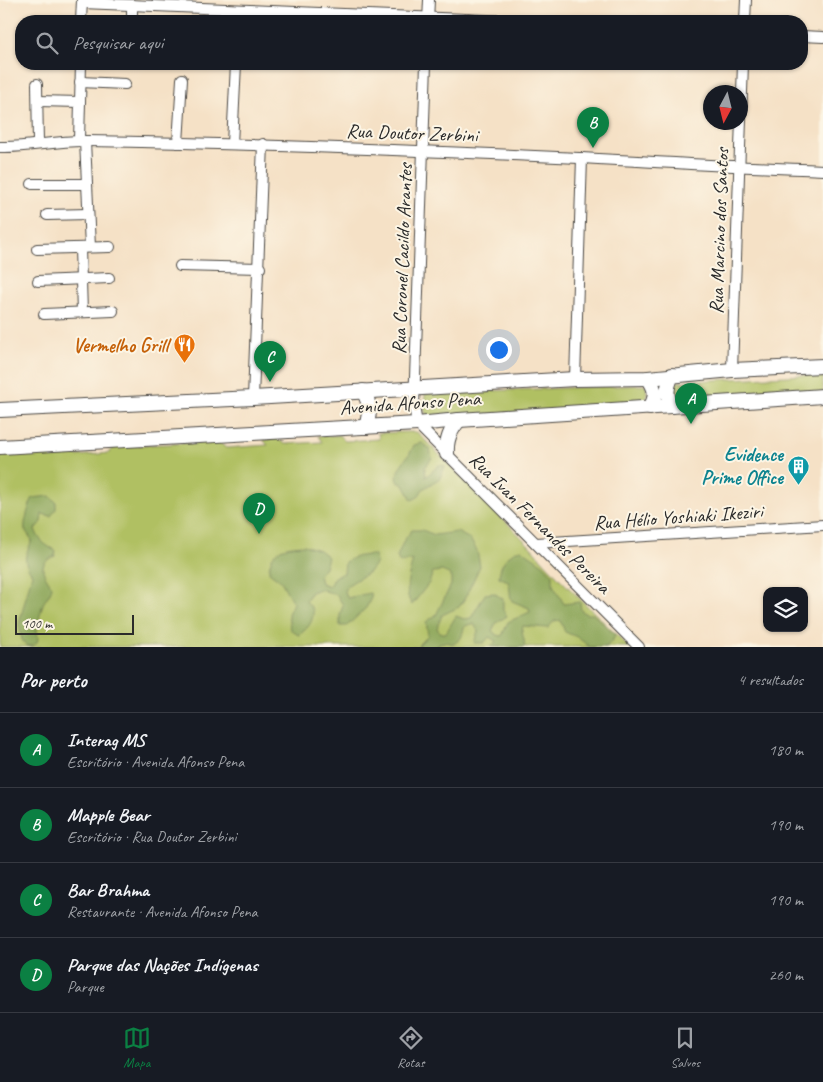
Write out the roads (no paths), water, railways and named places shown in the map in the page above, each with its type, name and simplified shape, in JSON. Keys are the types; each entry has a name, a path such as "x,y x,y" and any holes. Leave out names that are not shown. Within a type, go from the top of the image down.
{"main road":[{"name":"Avenida Afonso Pena","path":"0,410 253,398 575,379 648,378 732,370 823,366"},
{"path":"672,375 666,394 672,406"},
{"path":"648,378 656,392 656,397 650,408"},
{"path":"363,391 370,408 366,427"},
{"path":"382,391 378,408 384,426"},
{"name":"Avenida Afonso Pena","path":"0,447 417,424 823,396"},
{"path":"447,454 446,444 448,436 459,420"}],"street":[{"path":"428,15 429,0"},
{"path":"745,15 746,0"},
{"path":"81,15 82,1 343,15"},
{"path":"132,5 132,15"},
{"path":"808,36 823,37"},
{"path":"80,70 82,140 88,214 81,280 82,312"},
{"path":"232,144 236,70"},
{"name":"Rua Coronel Cacildo Arantes","path":"417,424 414,414 426,70"},
{"name":"Rua Marcino dos Santos","path":"732,370 743,70"},
{"path":"178,143 182,79"},
{"path":"80,82 126,84"},
{"path":"37,84 38,144"},
{"path":"38,101 80,102"},
{"name":"Rua Doutor Zerbini","path":"0,147 14,148 82,140 263,144 823,170"},
{"path":"253,398 260,268 263,144"},
{"path":"575,379 582,158"},
{"path":"32,184 87,184"},
{"path":"47,215 88,214"},
{"path":"37,249 110,247"},
{"path":"180,266 260,268"},
{"path":"38,282 109,278"},
{"path":"44,314 113,311"},
{"name":"Rua Ivan Fernandes Pereira","path":"417,424 639,647"},
{"name":"Rua Hélio Yoshiaki Ikeziri","path":"536,543 823,525"}],"place":[{"name":"Mapple Bear","path":"593,148"},
{"name":"Vermelho Grill","path":"184,364"},
{"name":"Bar Brahma","path":"270,382"},
{"name":"Interag MS","path":"691,424"},
{"name":"Evidence Prime Office","path":"799,485"},
{"name":"Parque das Nações Indígenas","path":"259,534"}]}
